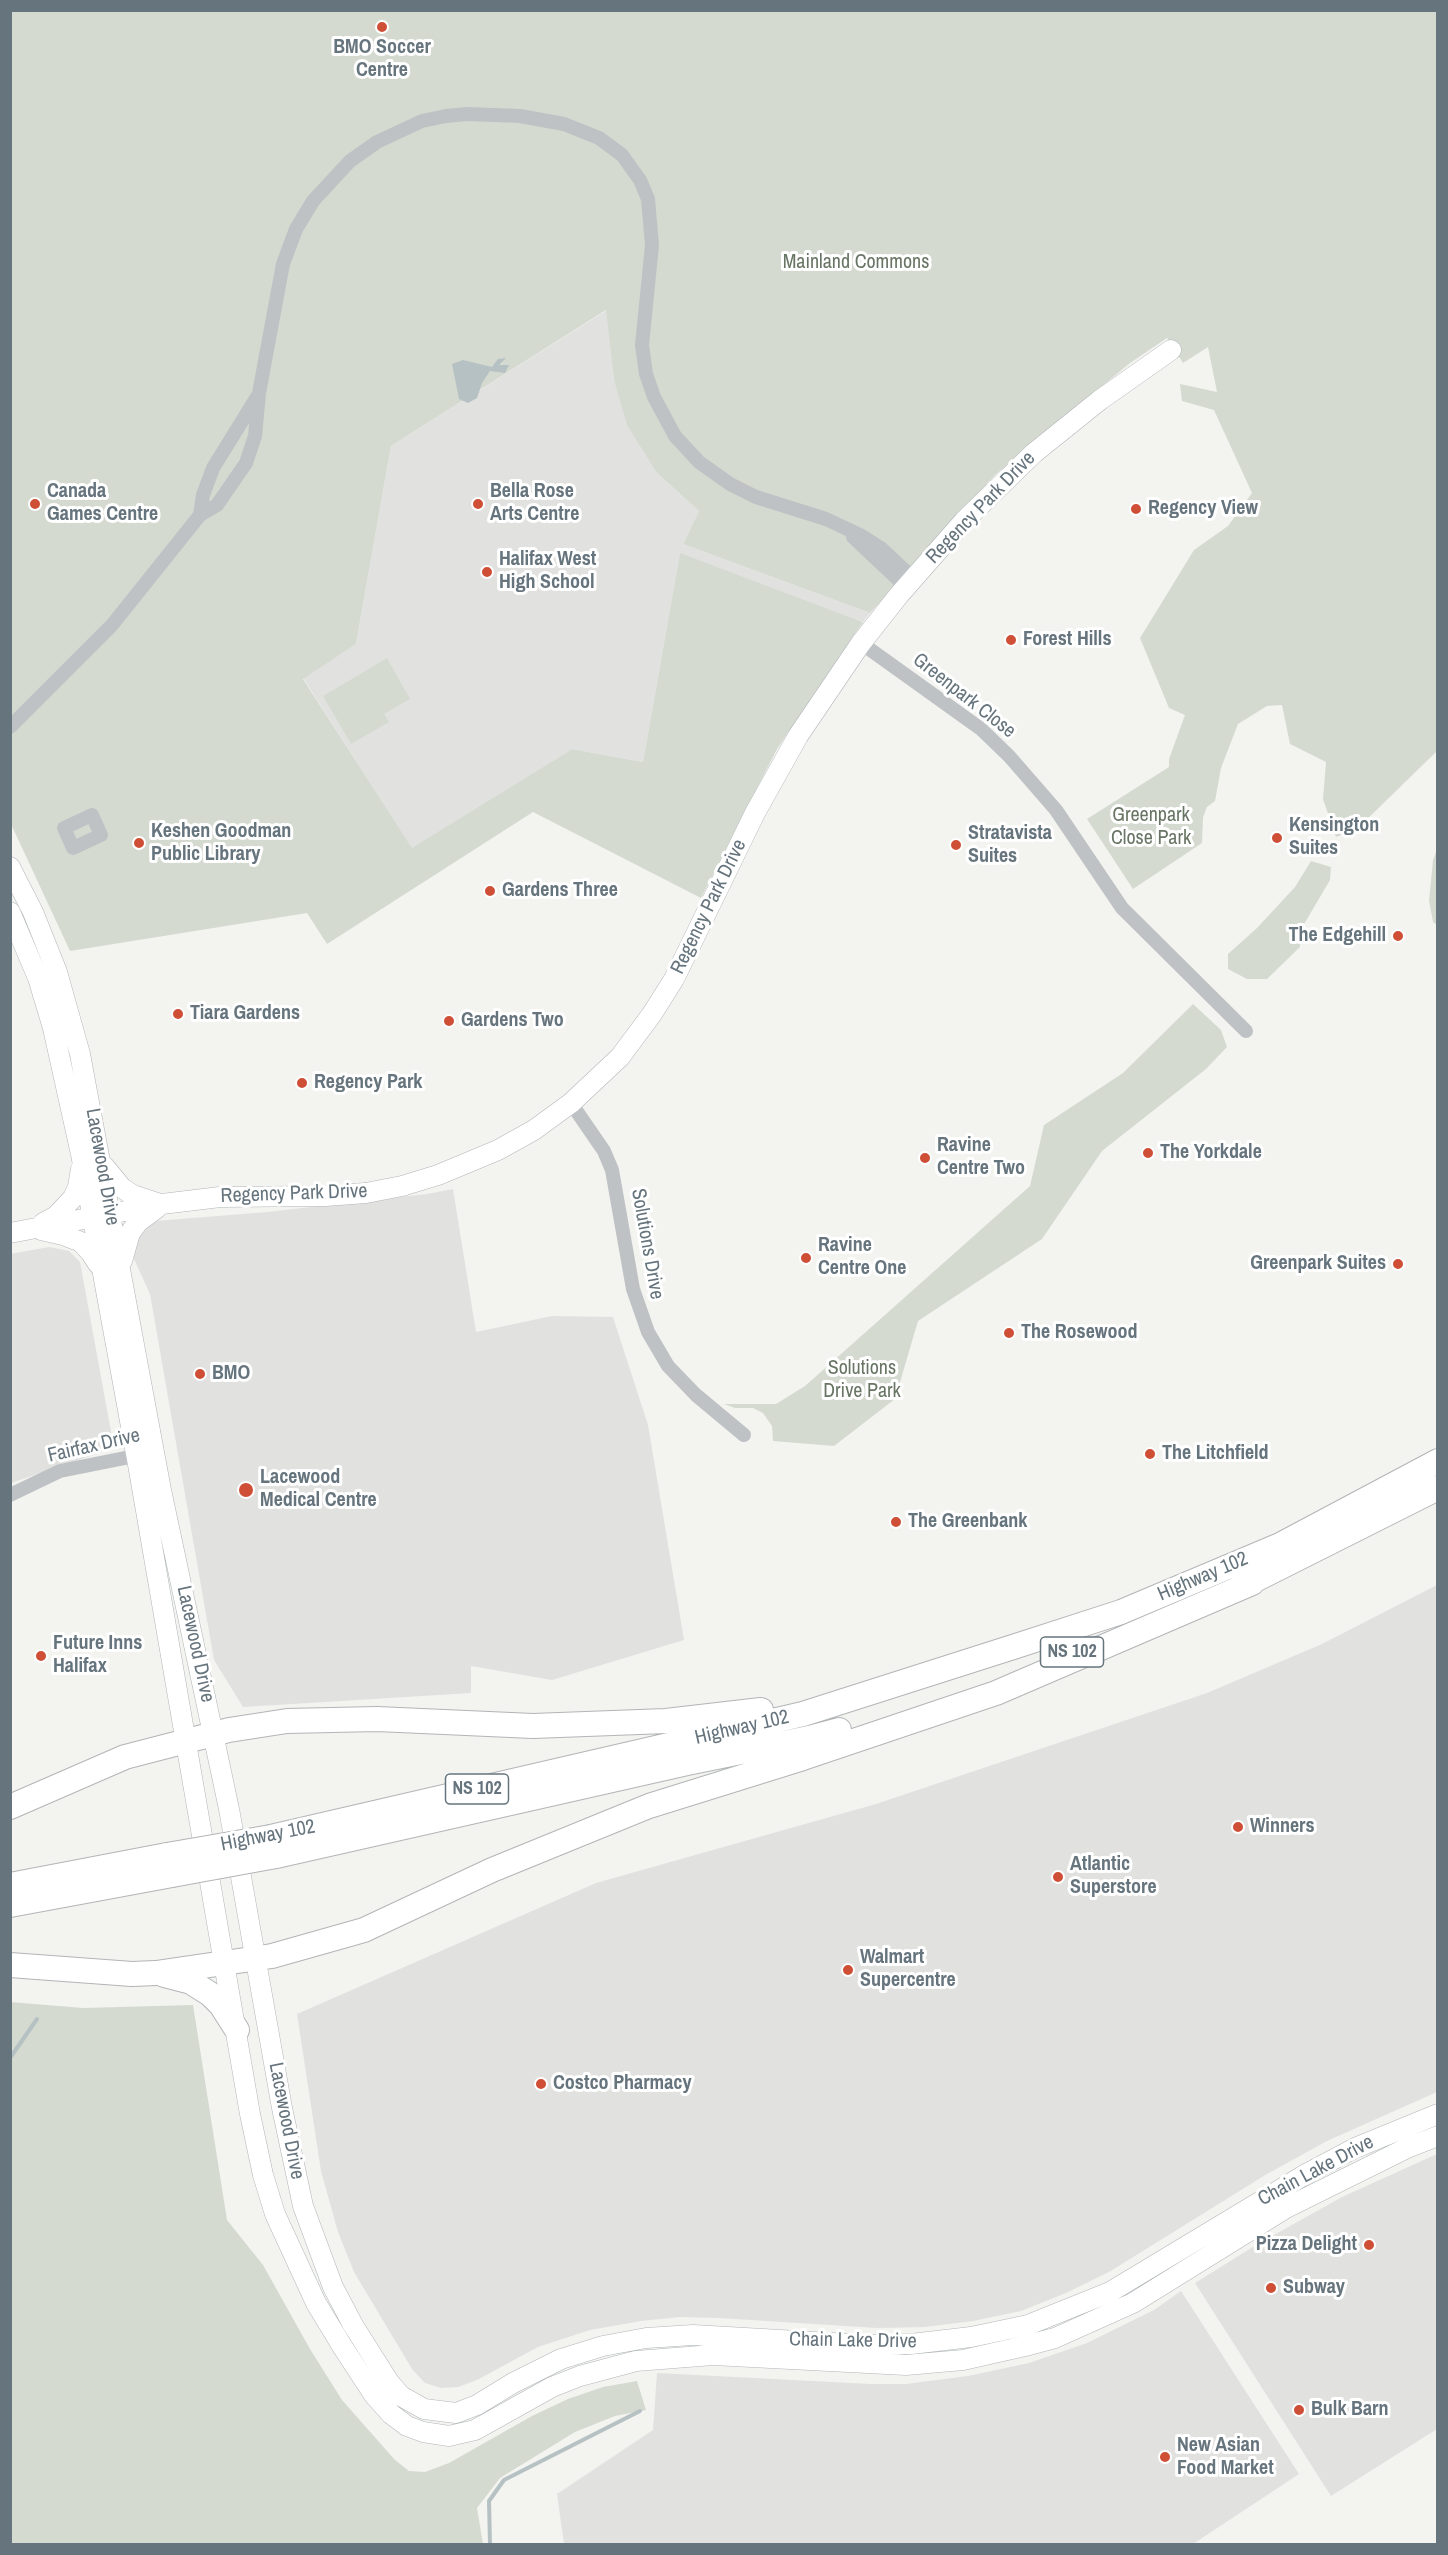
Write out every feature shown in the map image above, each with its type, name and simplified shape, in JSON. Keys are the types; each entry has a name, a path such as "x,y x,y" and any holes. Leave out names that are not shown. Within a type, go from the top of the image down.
{"highway":[{"name":"Highway 102","path":"273,1846 803,1714 1121,1612 1280,1545 1437,1461"},
{"name":"Highway 102","path":"10,1885 170,1865 809,1738 904,1711 1017,1673 1252,1583 1437,1488"},
{"path":"10,1965 132,1974 156,1972 255,1960 364,1930 492,1870 649,1806 996,1694 1252,1583"},
{"path":"10,1807 125,1757 213,1734 287,1721 333,1718 533,1726 666,1721 786,1708 859,1690 1121,1612"},
{"name":"Highway 102","path":"10,1905 170,1865"},
{"path":"156,1972 191,1982 210,1994 221,2005 237,2031"}],"street":[{"path":"10,727 112,625 200,515 217,505 246,463 255,436 259,393 283,264 296,229 313,201 350,161 377,142 398,131 446,116 467,114 520,116 564,124 599,138 618,150 630,163 648,199 652,245 642,345 646,374 654,397 675,435 699,462 730,484 756,497 826,519 842,528 910,582"},
{"name":"Regency Park Drive","path":"10,1233 162,1204 248,1195 325,1196 366,1193 402,1186 438,1175 498,1150 534,1130 571,1103 620,1057 652,1014 674,979 755,813 798,736 861,643 910,582 964,521 1034,453 1100,400 1171,350"},
{"path":"200,515 203,495 213,468 259,393"},
{"name":"Greenpark Close","path":"861,643 981,729 1009,756 1056,810 1122,908 1246,1032"},
{"name":"Lacewood Drive","path":"10,867 33,912 66,1000 80,1054 101,1161 101,1216"},
{"name":"Lacewood Drive","path":"10,912 38,978 53,1028 81,1154 101,1216 146,1454 213,1734 238,1858 292,2160 303,2206 314,2242 333,2287 365,2345 389,2382 401,2396 412,2404"},
{"name":"Solutions Drive","path":"571,1103 604,1151 612,1170 633,1289 648,1332 668,1366 696,1395 744,1435"},
{"path":"33,1228 56,1216 73,1198 79,1180 81,1154"},
{"path":"101,1161 111,1177 122,1188 133,1195 162,1204"},
{"path":"33,1228 81,1242 111,1273 130,1233 138,1222 162,1204"},
{"name":"Lacewood Drive","path":"146,1454 186,1740 263,2175 274,2214 293,2257 342,2346 375,2395 391,2414 407,2426 423,2432"},
{"name":"Fairfax Drive","path":"10,1495 60,1471 146,1454"},
{"name":"Chain Lake Drive","path":"412,2404 446,2413 467,2410 513,2383 561,2360 603,2346 646,2338 693,2335 867,2345 910,2344 971,2337 1028,2325 1110,2292 1306,2174 1354,2148 1437,2114"},
{"name":"Chain Lake Drive","path":"423,2432 442,2436 468,2432 552,2387 580,2376 636,2361 713,2355 867,2364 934,2364 999,2353 1055,2338 1133,2303 1278,2213 1340,2180 1437,2136"}],"shaded area":[{"name":"Halifax West High School","path":"607,310 614,380 657,473 699,511 683,544 870,613 863,622 680,554 643,762 572,749 412,849 303,678 356,644 391,446"},
{"path":"506,358 499,365 509,365 505,373 490,371 482,383 477,398 468,403 459,399 452,364 463,360 492,367 498,359"},
{"path":"453,1189 476,1332 552,1316 613,1317 648,1425 684,1640 552,1680 471,1666 471,1693 243,1707 214,1660 150,1294 118,1224 267,1212"},
{"path":"49,1247 69,1251 80,1262 114,1448 11,1483 10,1254"},
{"path":"1437,1585 1437,2092 1327,2141 1267,2174 1109,2272 1021,2311 973,2321 925,2327 877,2328 680,2317 590,2330 538,2347 477,2380 458,2387 441,2388 425,2383 412,2369 354,2272 338,2232 321,2171 297,2014 596,1883 876,1804 1207,1693 1322,1644"},
{"path":"1437,2154 1437,2429 1331,2496 1195,2283 1256,2245 1342,2197"},
{"path":"1181,2291 1299,2474 1193,2544 564,2544 557,2494 653,2430 657,2373 871,2384 906,2384 968,2376 1029,2363 1087,2343 1154,2310"}],"green space":[{"name":"Mainland Commons","path":"11,11 1437,11 1437,751 1357,829 1336,837 1323,799 1326,762 1290,744 1282,705 1267,706 1238,724 1221,768 1215,801 1207,807 1203,817 1202,843 1133,889 1087,819 1169,767 1169,759 1185,715 1169,708 1140,638 1194,550 1228,526 1252,493 1214,410 1182,401 1180,384 1217,392 1208,347 1183,363 1167,338 1130,363 995,475 870,613 683,544 699,511 657,473 627,425 614,380 606,310 391,446 356,644 303,679 412,848 572,749 643,762 680,553 863,622 777,749 701,898 533,812 327,944 307,913 70,951 11,824"},
{"path":"387,658 410,699 384,714 389,722 351,744 323,696"},
{"path":"1437,850 1437,925 1433,922 1429,901 1433,860"},
{"path":"1311,861 1331,867 1330,880 1300,931 1300,947 1267,979 1247,979 1228,969 1228,954 1257,928 1295,887"},
{"name":"Solutions Drive Park","path":"1193,1004 1221,1030 1227,1047 1206,1069 1102,1151 1042,1239 918,1321 895,1399 834,1446 773,1441 772,1426 763,1413 753,1408 735,1408 724,1404 776,1404 805,1386 1030,1186 1044,1125 1123,1073"},
{"path":"10,2002 83,2008 193,2005 227,2220 263,2265 310,2349 342,2400 395,2460 409,2471 425,2472 449,2463 532,2416 568,2399 603,2387 637,2381 646,2410 615,2416 575,2432 500,2478 477,2508 483,2544 11,2544"}],"waterway":[{"path":"10,2058 37,2019"},
{"path":"490,2544 489,2501 504,2480 640,2411"}],"place":[{"name":"BMO Soccer Centre","path":"382,27"},
{"name":"Canada Games Centre","path":"35,504"},
{"name":"Bella Rose Arts Centre","path":"478,504"},
{"name":"Regency View","path":"1136,509"},
{"name":"Halifax West High School","path":"487,572"},
{"name":"Forest Hills","path":"1011,640"},
{"name":"Kensington Suites","path":"1277,838"},
{"name":"Keshen Goodman Public Library","path":"139,843"},
{"name":"Stratavista Suites","path":"956,845"},
{"name":"Gardens Three","path":"490,891"},
{"name":"The Edgehill","path":"1398,936"},
{"name":"Tiara Gardens","path":"178,1014"},
{"name":"Gardens Two","path":"449,1021"},
{"name":"Regency Park","path":"302,1083"},
{"name":"The Yorkdale","path":"1148,1153"},
{"name":"Ravine Centre Two","path":"925,1158"},
{"name":"Ravine Centre One","path":"806,1258"},
{"name":"Greenpark Suites","path":"1398,1264"},
{"name":"The Rosewood","path":"1009,1333"},
{"name":"BMO","path":"200,1374"},
{"name":"The Litchfield","path":"1150,1454"},
{"name":"Lacewood Medical Centre","path":"246,1490"},
{"name":"The Greenbank","path":"896,1522"},
{"name":"Future Inns Halifax","path":"41,1656"},
{"name":"Winners","path":"1238,1827"},
{"name":"Atlantic Superstore","path":"1058,1877"},
{"name":"Walmart Supercentre","path":"848,1970"},
{"name":"Costco Pharmacy","path":"541,2084"},
{"name":"Pizza Delight","path":"1369,2245"},
{"name":"Subway","path":"1271,2288"},
{"name":"Bulk Barn","path":"1299,2410"},
{"name":"New Asian Food Market","path":"1165,2457"}],"park label":[{"name":"Greenpark Close Park","path":"1151,828"}]}
